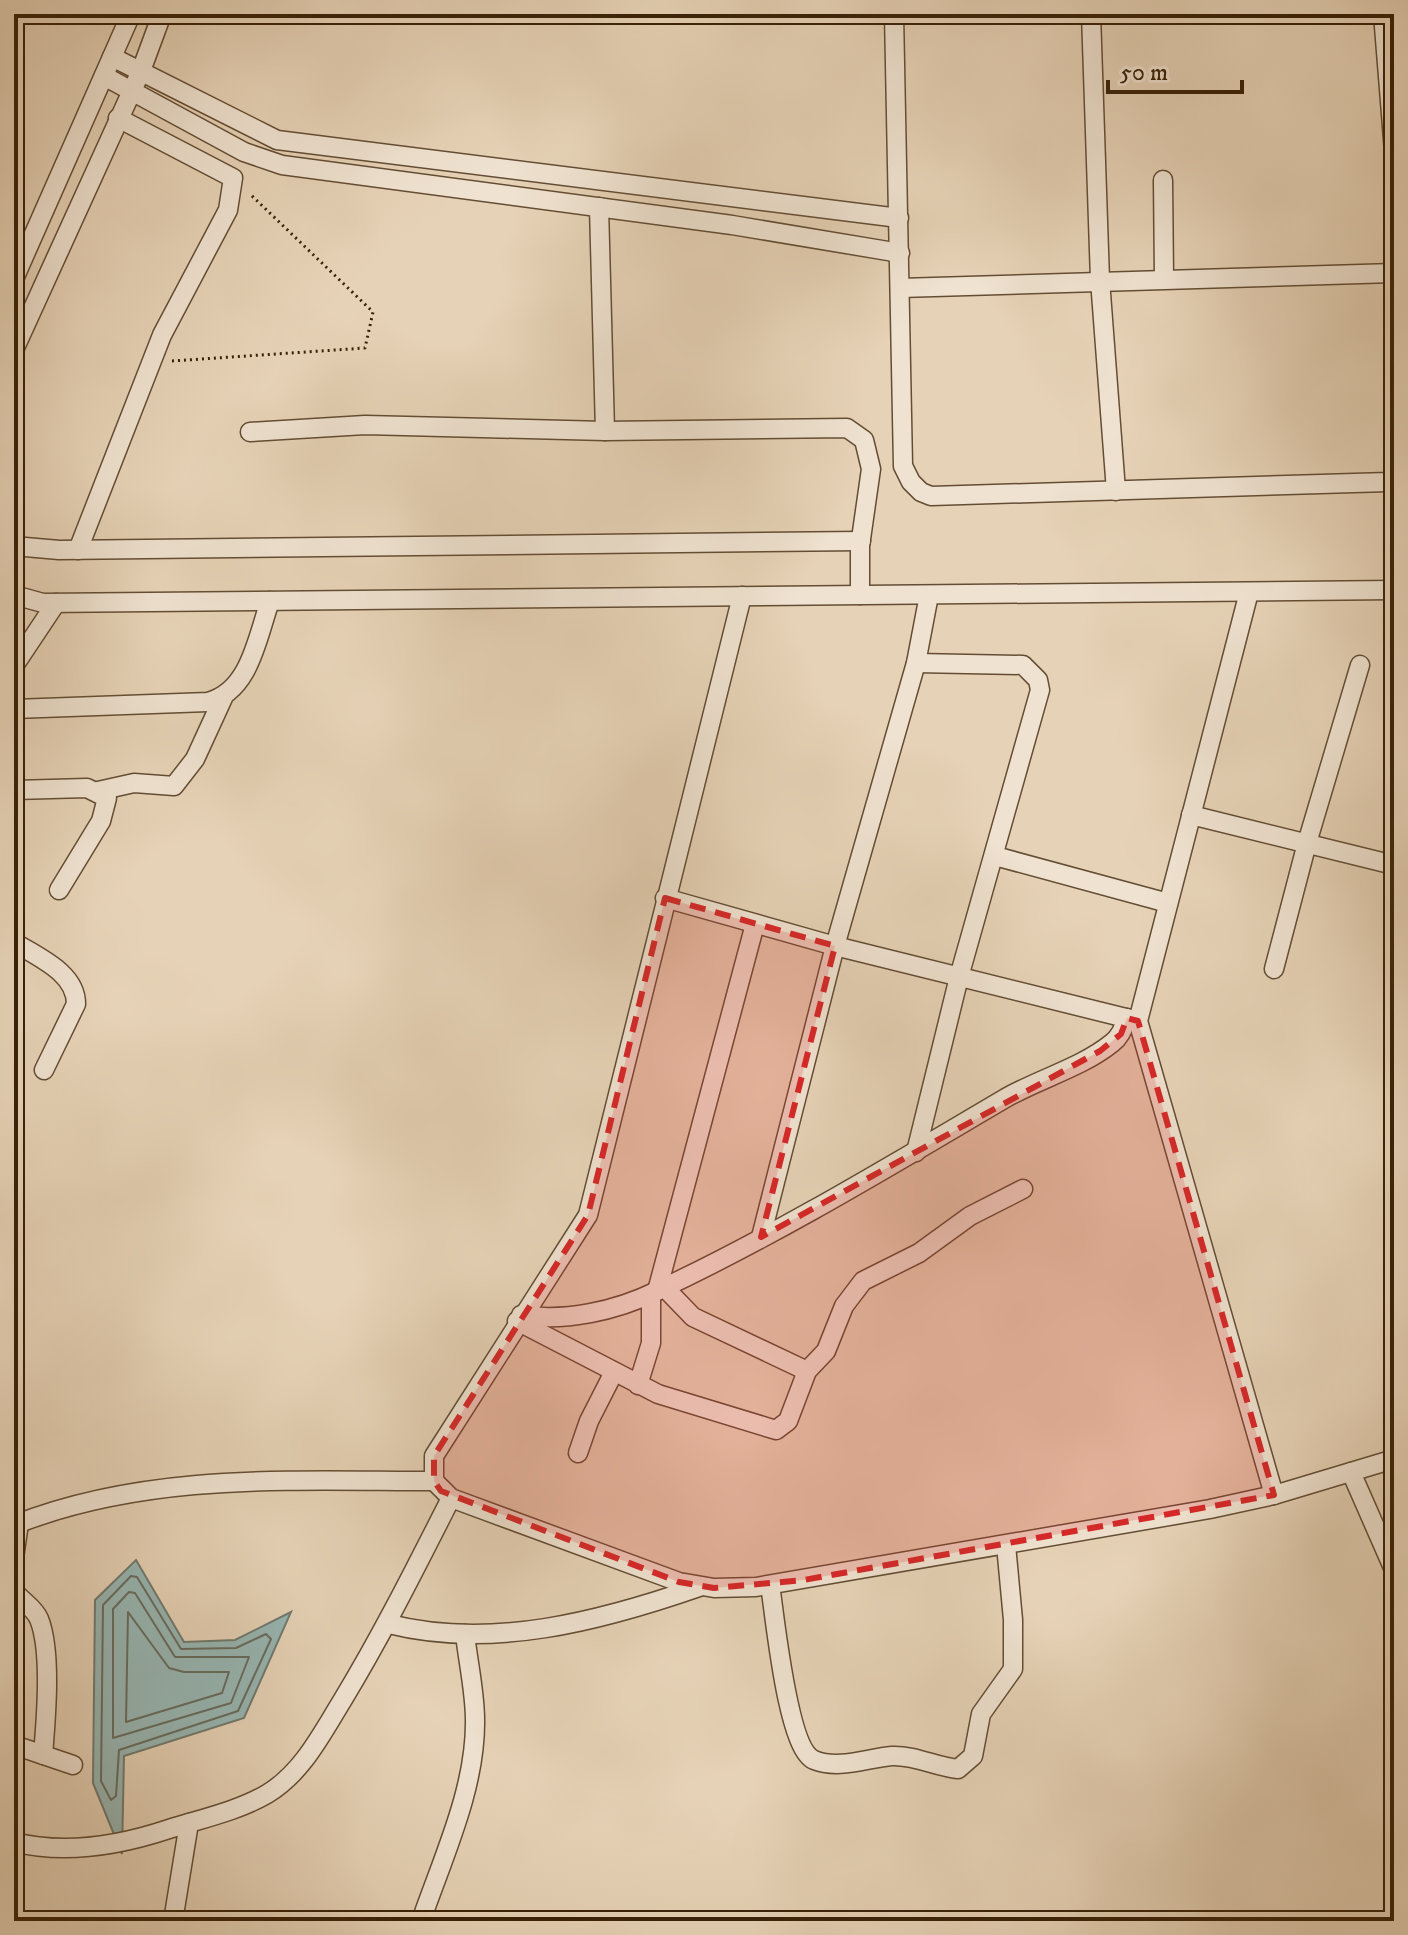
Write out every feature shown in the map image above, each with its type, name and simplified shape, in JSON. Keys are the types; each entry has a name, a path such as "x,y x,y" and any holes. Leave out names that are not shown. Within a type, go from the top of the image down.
{"street":[{"path":"14,279 131,14"},
{"path":"14,350 141,71 162,14"},
{"path":"894,14 903,466 921,492 931,496 1388,482 1394,475"},
{"path":"1091,14 1100,280 1116,491"},
{"path":"1383,14 1394,152"},
{"path":"112,57 277,140 899,218"},
{"path":"104,76 244,152 282,165 599,207 900,253"},
{"path":"78,550 162,335 228,210 233,178 118,118"},
{"path":"1163,180 1164,279"},
{"path":"599,207 605,431"},
{"path":"900,288 1394,273"},
{"path":"250,432 365,425 605,431 847,428 864,440 871,469 861,541 860,595"},
{"path":"14,546 78,550 861,541"},
{"path":"14,595 56,603 1394,590"},
{"path":"519,1318 581,1315 657,1291 916,1152 1008,1097 1100,1051 1121,1034 1132,1019 1168,903 1249,592"},
{"path":"761,1237 835,946 916,663 929,595"},
{"path":"742,596 588,1215 560,1263 519,1318 434,1456 434,1481 451,1498 679,1582 701,1586 770,1585 1274,1495 1394,1459"},
{"path":"14,709 208,702 223,698 236,688 246,669 270,601"},
{"path":"14,666 56,603"},
{"path":"916,663 1023,665 1038,680 1040,690 959,977 916,1152"},
{"path":"1274,969 1307,843 1360,665"},
{"path":"14,790 98,791 134,783 174,786 195,759 223,698"},
{"path":"59,890 107,806 107,798 98,791"},
{"path":"1191,815 1394,865"},
{"path":"995,856 1168,903"},
{"path":"665,898 835,946 1132,1019"},
{"path":"638,1385 651,1343 657,1291 755,924"},
{"path":"14,942 65,976 76,992 76,1004 44,1070"},
{"path":"1132,1019 1274,1495"},
{"path":"519,1318 658,1394 776,1430 788,1421 807,1371 826,1351 844,1306 863,1281 919,1253 970,1216 1023,1189"},
{"path":"657,1291 693,1317 807,1371"},
{"path":"578,1453 589,1421 614,1372"},
{"path":"1351,1472 1394,1570"},
{"path":"14,1558 16,1524 91,1498 140,1489 243,1482 434,1481"},
{"path":"14,1842 78,1848 119,1843 189,1823 266,1795 290,1777 309,1754 389,1624 451,1498"},
{"path":"770,1585 791,1714 806,1755 814,1760 846,1763 904,1756 958,1769 968,1764 973,1756 981,1714 1013,1669 1006,1545"},
{"path":"389,1624 423,1632 465,1634 562,1625 636,1609 701,1586"},
{"path":"14,1591 33,1610 42,1628 47,1692 43,1755"},
{"path":"421,1921 462,1800 475,1742 476,1717 465,1634"},
{"path":"14,1745 73,1765"},
{"path":"173,1921 189,1823"}],"path":[{"path":"153,363 365,348 373,312 233,178"}],"highlighted area":[{"path":"665,898 835,946 761,1237 1100,1051 1121,1034 1127,1018 1138,1021 1274,1495 804,1580 714,1588 679,1582 441,1491 434,1481 434,1456 588,1215"}],"water":[{"path":"136,1560 184,1642 235,1640 291,1612 244,1718 124,1756 122,1854 93,1783 95,1600"}]}
